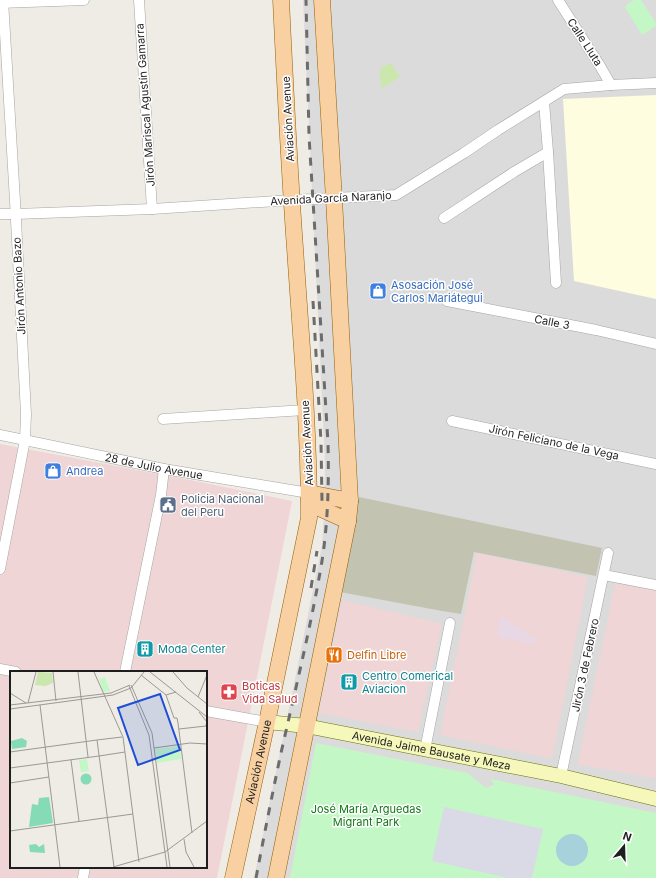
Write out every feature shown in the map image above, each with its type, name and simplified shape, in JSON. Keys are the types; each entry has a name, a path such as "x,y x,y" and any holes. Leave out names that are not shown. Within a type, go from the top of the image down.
{"main road":[{"name":"Aviación Avenue","path":"233,878 309,518 305,410 292,200 282,0"},
{"path":"276,878 348,521 350,501 322,0"},
{"path":"309,494 317,507 348,521"},
{"name":"28 de Julio Avenue","path":"309,494 350,501"}],"street":[{"path":"2,2 84,0"},
{"name":"Jirón Mariscal Agustín Gamarra","path":"139,0 152,209"},
{"name":"Calle Lluta","path":"558,0 611,85"},
{"name":"Jirón Antonio Bazo","path":"0,569 25,440 26,414 16,214 2,2"},
{"name":"Avenida García Naranjo","path":"0,214 152,209 396,195 564,89 656,83"},
{"path":"544,102 556,283"},
{"path":"444,218 514,172 548,152"},
{"name":"Calle 3","path":"448,301 596,330 656,344"},
{"path":"163,419 305,410"},
{"name":"Jirón Feliciano de la Vega","path":"452,421 656,464"},
{"name":"28 de Julio Avenue","path":"0,435 164,469 309,494"},
{"path":"125,671 161,495 164,469"},
{"name":"Jirón 3 de Febrero","path":"561,776 608,553"},
{"path":"604,575 656,585"},
{"path":"425,750 450,623"},
{"path":"0,669 11,671"},
{"name":"Avenida Jaime Bausate y Meza","path":"207,711 267,722 306,726 561,776 656,798"},
{"path":"83,878 85,868"}],"shaded area":[{"path":"303,0 656,0 656,878 254,878 322,545 324,515 325,462"},
{"path":"656,95 656,299 574,281 563,99"},
{"path":"0,444 292,501 217,878 0,878"},
{"path":"359,497 602,548 596,576 474,552 461,614 340,592"},
{"path":"477,553 588,577 552,759 440,735"},
{"path":"615,583 656,591 656,779 578,764"},
{"path":"342,600 442,624 418,732 319,713"},
{"path":"500,616 535,638 534,644 497,637"},
{"path":"444,807 543,829 532,878 508,878 432,861"}],"green space":[{"path":"634,0 641,0 656,23 656,26 642,35 625,7"},
{"path":"391,63 400,77 381,89 380,68"},
{"name":"José María Arguedas Migrant Park","path":"316,743 467,773 486,788 494,785 491,779 656,813 656,878 290,878"}],"water":[{"path":"569,834 575,834 585,841 588,850 587,856 581,863 575,866 569,866 559,859 556,853 556,847 563,837"}],"railway":[{"path":"256,878 317,591 328,505 328,443 309,136 306,0"},
{"path":"313,301 321,442 322,501"},
{"path":"311,588 317,551"}],"place":[{"name":"Asosación José Carlos Mariátegui","path":"378,291"},
{"name":"Andrea","path":"53,471"},
{"name":"Policia Nacional del Peru","path":"168,505"},
{"name":"Moda Center","path":"145,649"},
{"name":"Delfin Libre","path":"334,655"},
{"name":"Centro Comerical Aviacion","path":"349,682"},
{"name":"Boticas Vida Salud","path":"229,692"}]}
